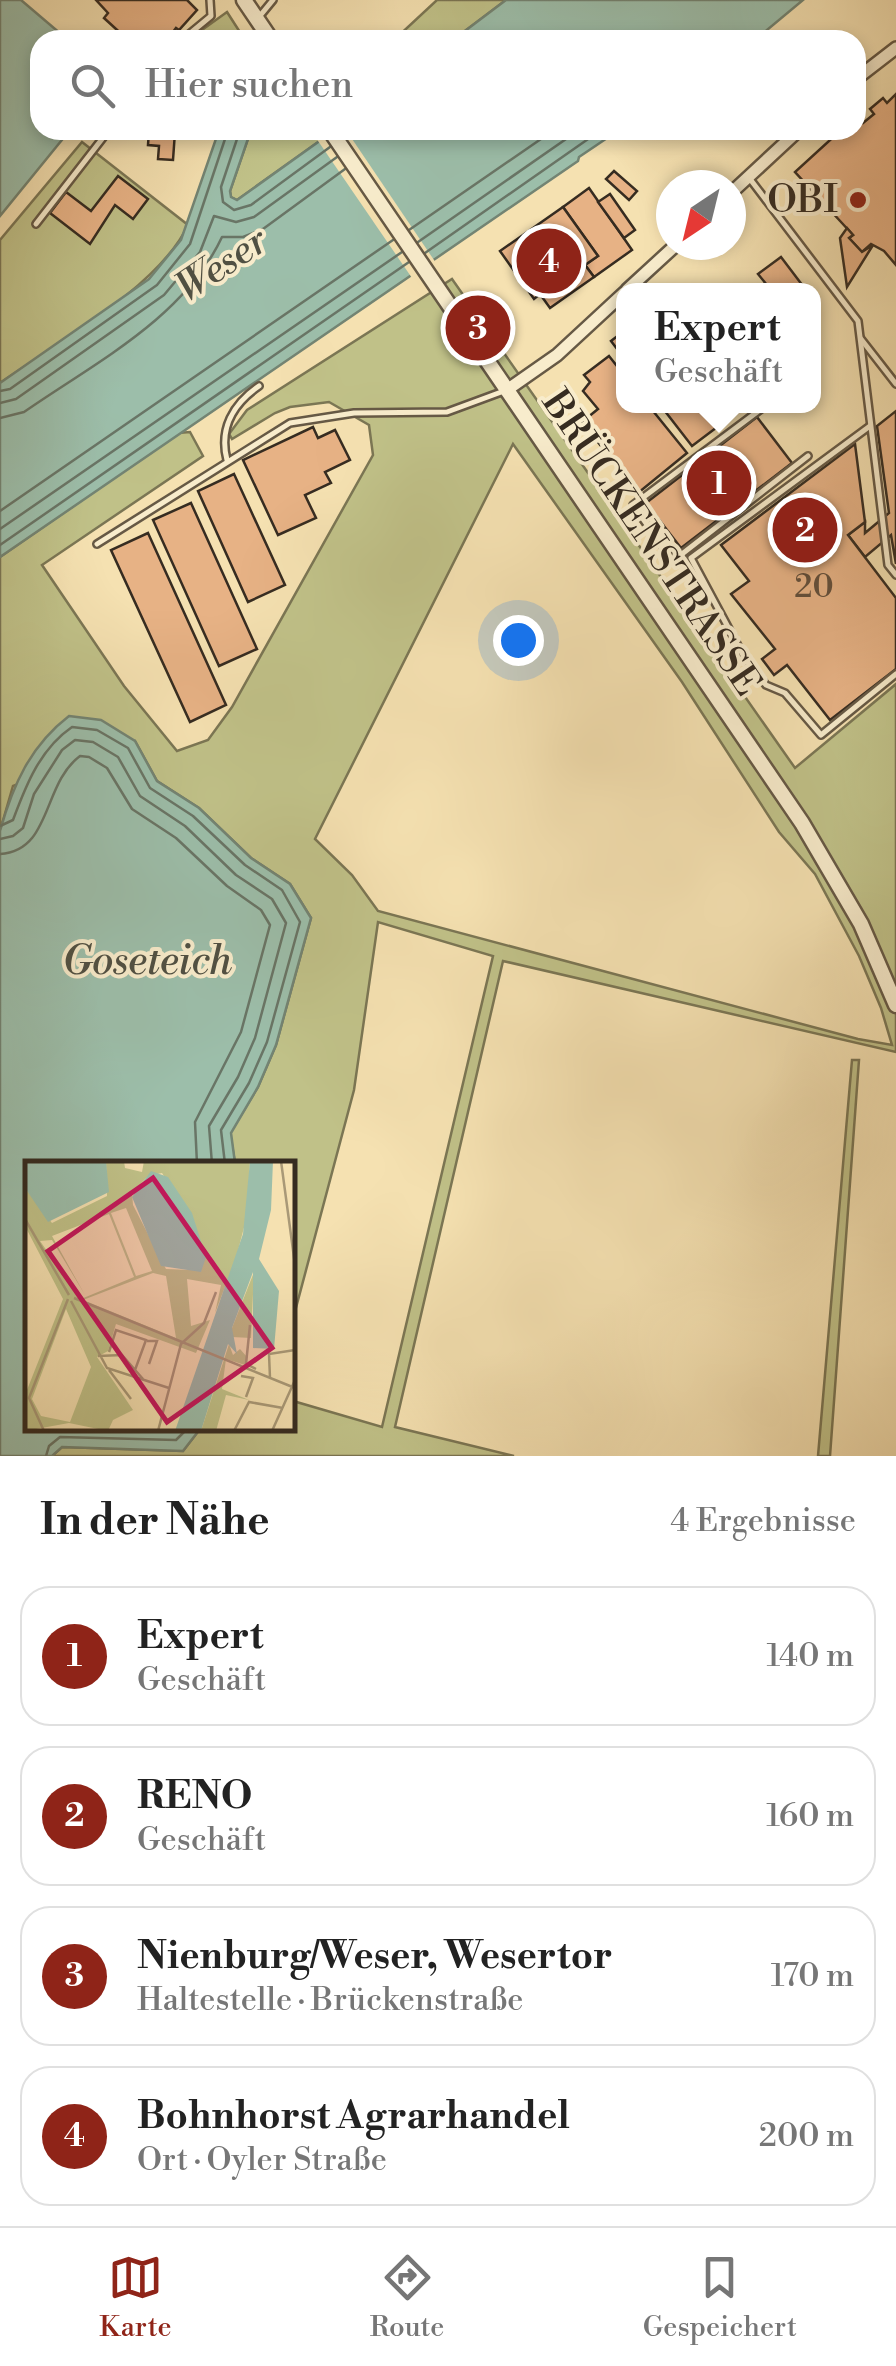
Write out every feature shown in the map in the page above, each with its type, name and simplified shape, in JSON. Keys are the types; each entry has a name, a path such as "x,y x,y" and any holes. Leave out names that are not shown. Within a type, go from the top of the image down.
{"street":[{"path":"244,0 264,30"},
{"path":"866,71 896,48"},
{"name":"BRÜCKENSTRASSE","path":"337,140 834,872 877,956 896,1005"},
{"path":"748,177 788,140"},
{"path":"635,283 660,260"},
{"path":"506,390 557,355 616,300"}],"lane":[{"path":"196,30 212,12 210,0"},
{"path":"258,20 272,0"},
{"path":"36,224 102,140"},
{"path":"748,177 858,321 888,565 896,574"},
{"path":"860,336 896,384"},
{"path":"227,460 221,440 224,430 241,401 259,386"},
{"path":"97,544 290,423 354,413 446,412 506,390"},
{"path":"756,413 633,504 673,561 808,456"},
{"path":"870,426 690,558 743,655 766,685 785,693 821,735 896,674"}],"green space":[{"path":"437,0 506,0 466,30 405,30"},
{"path":"227,12 239,30 202,30"},
{"path":"248,140 321,140 237,200 230,191"},
{"path":"82,142 188,225 174,248 131,292 0,383 0,240"},
{"path":"452,279 795,768 896,684 896,1052 503,961 395,1427 514,1456 52,1456 62,1447 183,1451 198,1431 295,1431 295,1402 382,1427 493,956 378,922 354,1090 295,1311 295,1161 235,1161 230,1133 258,1087 276,1045 311,918 290,884 251,858 199,808 157,781 135,741 13,786 0,831 0,557 178,433 190,432 203,456 42,565 124,686 177,751 208,740 232,707 373,455 369,425 329,402 290,407 232,439 229,434 247,410","holes":["513,444 682,682 779,832 815,874 859,956 892,1045 378,911 352,875 315,839"]},
{"path":"852,1060 859,1060 830,1456 818,1456"}],"water":[{"path":"0,0 21,0 56,30 30,30 30,140 62,140 0,216"},
{"path":"506,0 803,0 767,30 466,30"},
{"name":"Weser","path":"216,140 248,140 230,191 237,200 321,140 604,140 0,557 0,383 149,279 181,240"},
{"name":"Goseteich","path":"69,716 101,720 135,741 157,781 199,808 251,858 290,884 311,918 276,1045 258,1087 231,1133 235,1161 25,1161 25,1431 198,1431 183,1451 62,1447 52,1456 0,1456 0,831 33,753"}],"pier":[{"path":"317,140 353,140 436,263 412,278"}],"building":[{"path":"96,0 187,0 197,10 179,30 117,30 104,18 108,13"},
{"name":"OBI","path":"896,94 896,265 884,251 871,244 862,252 849,238 853,235 795,172 830,140 866,140 866,121 874,114 870,109 883,98 887,103"},
{"path":"148,140 174,140 173,160 158,159 159,146 148,145"},
{"path":"614,171 637,191 629,200 606,179"},
{"path":"118,176 148,199 133,219 115,205 90,244 50,213 66,192 91,211"},
{"path":"589,188 632,250 594,277 585,265 598,256 563,207"},
{"path":"610,194 635,230 624,238 598,202"},
{"path":"563,207 598,256 585,265 594,277 550,308 540,294 534,299 500,251"},
{"path":"847,228 853,235 849,238 862,252 873,245 847,287 840,238"},
{"path":"781,257 801,283 765,283 758,274"},
{"path":"609,356 616,365 616,413 655,413 687,453 638,493 582,422 598,409 583,391 590,382 584,375"},
{"path":"896,411 896,564 891,535 865,557 848,535 865,522 865,533 889,513 877,426"},
{"path":"666,413 736,413 692,446"},
{"path":"757,417 792,463 681,548 646,503"},
{"path":"313,427 318,438 335,430 350,460 325,472 331,483 305,495 316,518 278,535 243,460"},
{"path":"855,444 865,522 848,535 896,598 896,669 830,720 787,665 774,675 762,659 775,649 731,594 749,581 721,545"},
{"path":"234,474 285,585 248,602 198,491"},
{"path":"191,503 257,649 219,666 153,520"},
{"path":"646,503 663,525 658,529 641,507"},
{"path":"148,533 226,705 190,722 111,550"}],"place":[{"name":"OBI","path":"858,200"},
{"name":"Bohnhorst Agrarhandel","path":"549,261"},
{"name":"Nienburg/Weser, Wesertor","path":"478,328"},
{"name":"Expert","path":"719,483"},
{"name":"RENO","path":"805,530"}]}
